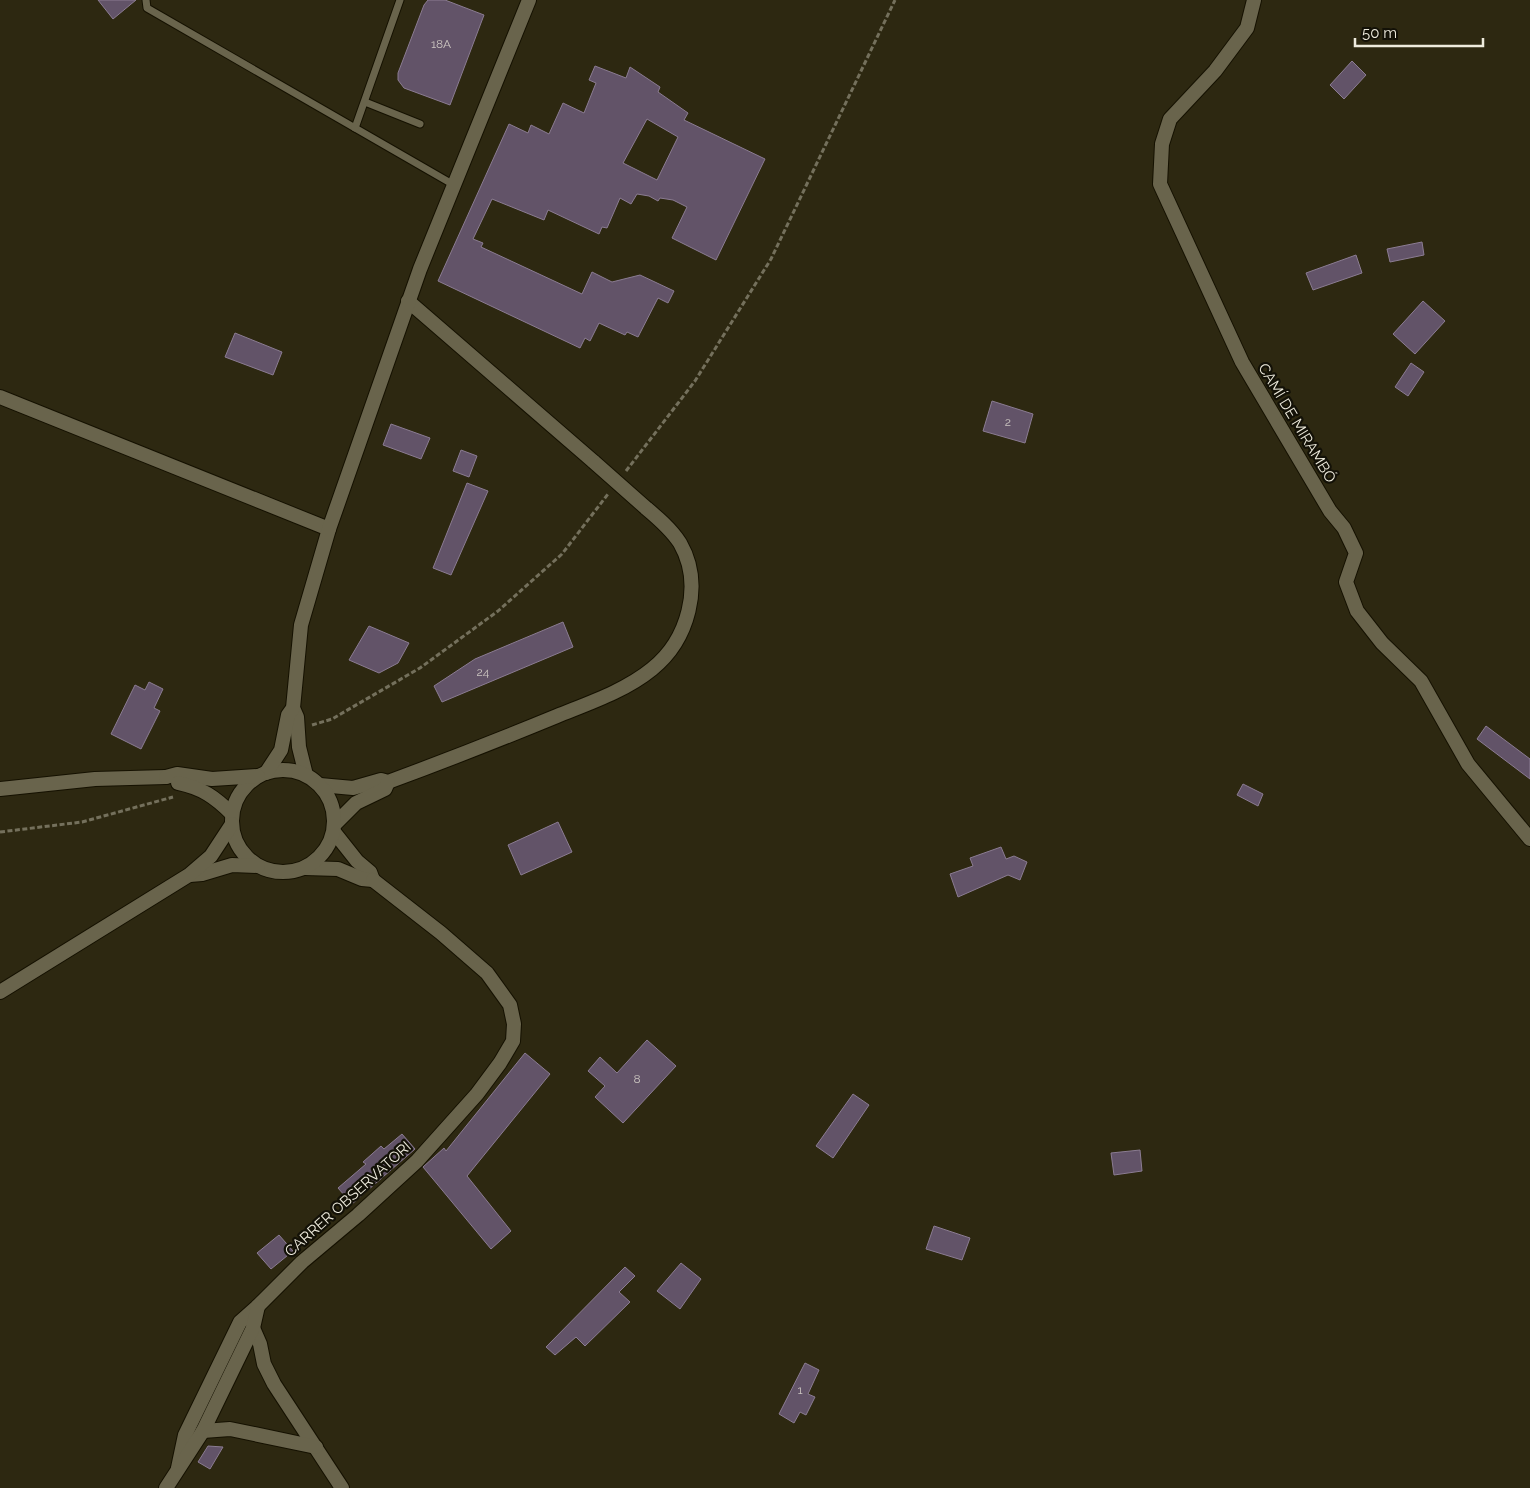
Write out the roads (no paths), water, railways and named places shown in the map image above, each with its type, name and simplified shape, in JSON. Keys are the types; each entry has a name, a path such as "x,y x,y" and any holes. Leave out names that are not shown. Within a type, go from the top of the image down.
{"street":[{"path":"306,775 299,747 297,717 293,708 301,625 329,529 408,301 530,0"},
{"name":"CAMÍ DE MIRAMBÓ","path":"1254,0 1247,28 1215,71 1170,119 1162,144 1160,184 1242,362 1330,511 1344,528 1356,552 1346,582 1357,611 1382,643 1421,681 1468,764 1530,839"},
{"path":"320,785 353,788 381,780 388,782 483,747 610,693 640,677 667,655 682,630 691,593 691,576 688,562 679,542 666,526 408,301"},
{"path":"0,397 329,529"},
{"path":"0,992 189,875 211,856 232,819 241,792 262,774 284,742 288,715 293,708"},
{"path":"0,789 95,779 166,777 177,774 212,779 286,770 306,775 320,785 330,799 334,828 356,861 370,872 373,880 362,879 338,869 304,868 281,872 258,866 227,866 202,874 189,875"},
{"path":"166,777 210,794 232,819 237,844 243,853 258,866"},
{"path":"304,868 323,854 334,828 356,803 384,789 388,782"},
{"name":"CARRER OBSERVATORI","path":"178,1468 184,1435 240,1322 302,1262 358,1215 417,1161 476,1094 500,1063 513,1041 514,1024 510,1005 487,973 456,945 373,880"},
{"path":"166,1488 203,1431 253,1328 258,1306"},
{"path":"253,1328 260,1344 264,1364 292,1412 342,1488"},
{"path":"223,1356 246,1353 264,1364"},
{"path":"213,1377 214,1393 206,1407 223,1429"},
{"path":"203,1431 223,1429 316,1447"}],"lane":[{"path":"146,0 147,8 455,185"},
{"path":"355,128 400,0"},
{"path":"365,102 420,124"}]}
